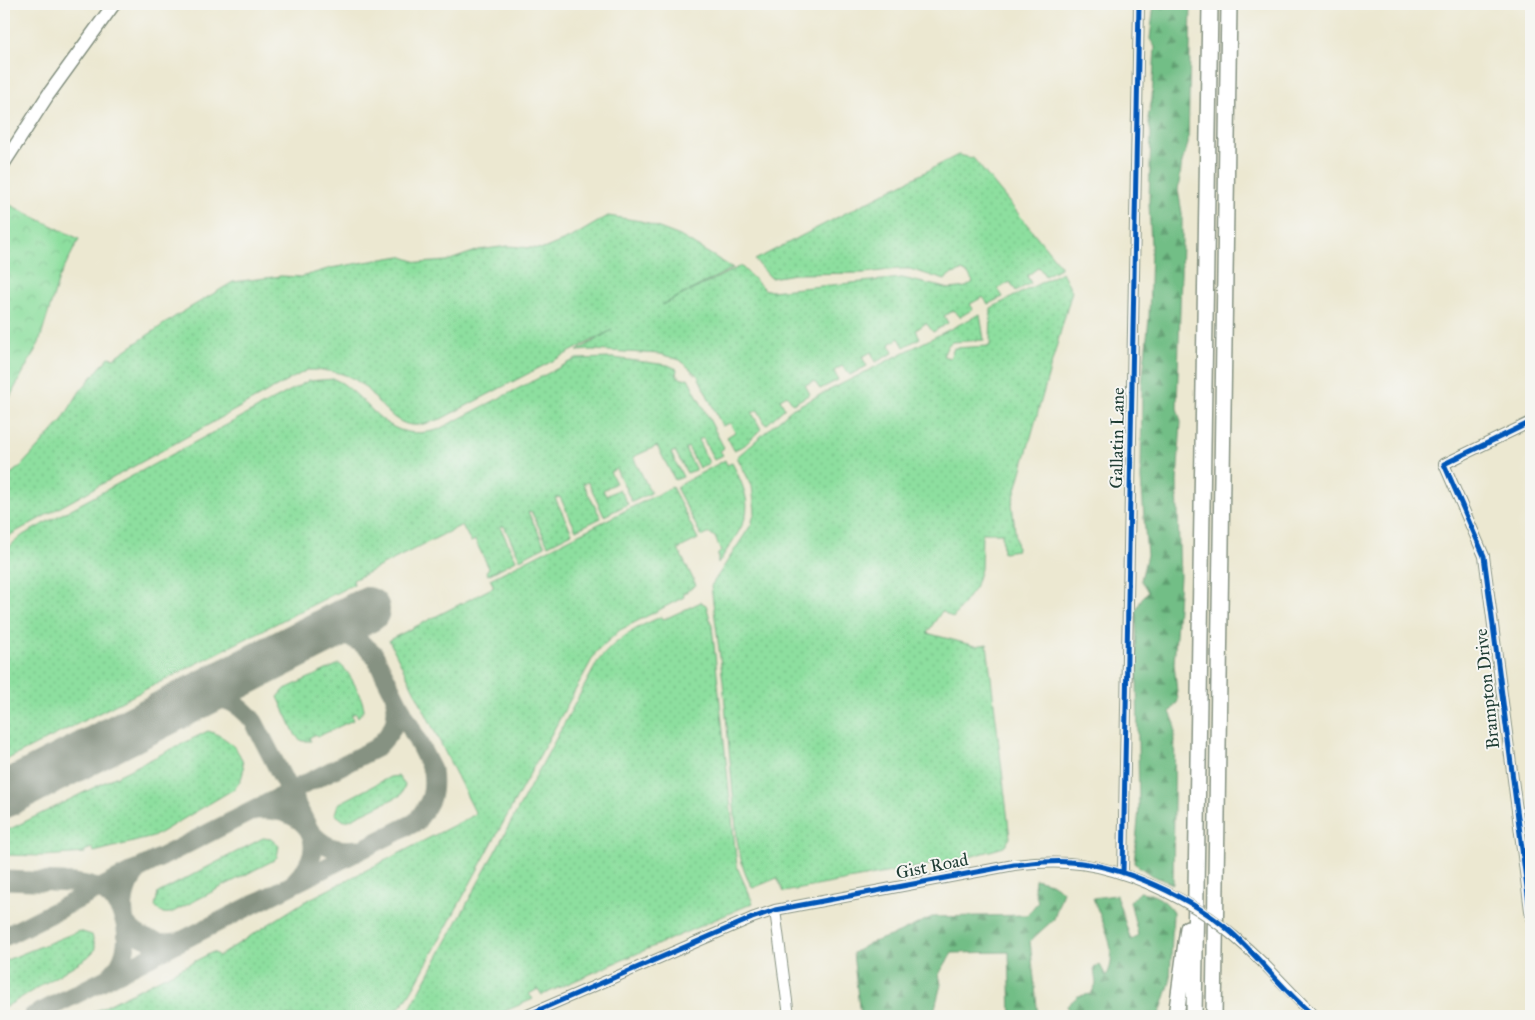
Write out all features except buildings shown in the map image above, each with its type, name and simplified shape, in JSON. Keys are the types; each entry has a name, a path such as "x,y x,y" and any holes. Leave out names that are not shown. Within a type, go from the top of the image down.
{"highway":[{"path":"1194,1016 1210,4"},
{"path":"1214,1016 1229,4"},
{"path":"1176,1016 1196,877"}],"main road":[{"path":"4,163 48,95 114,4"}],"street":[{"name":"Gallatin Lane","path":"1122,873 1139,4"},
{"name":"Brampton Drive","path":"1531,422 1444,464 1484,556 1531,918"},
{"name":"Gist Road","path":"525,1016 743,921 775,910 1014,865 1049,861 1072,862 1122,873 1200,909 1230,932 1263,962 1314,1016"},
{"path":"775,910 789,1016"}],"green space":[{"path":"1154,4 1191,4 1188,144 1182,162 1178,190 1182,213 1177,408 1181,422 1177,482 1180,577 1174,664 1178,701 1170,712 1175,724 1173,884 1151,875 1134,863 1139,809 1136,611 1142,598 1148,592 1141,580 1147,555 1141,479 1142,384 1149,319 1151,246 1149,202 1151,133 1148,118 1152,99 1155,47 1150,39"},
{"path":"958,155 973,158 1060,265 1060,268 1045,276 1039,267 1027,276 1031,283 1016,291 1010,282 998,289 1003,297 988,304 983,297 970,304 973,309 960,317 954,310 944,316 948,323 933,332 926,323 916,330 920,338 904,347 899,338 890,344 893,353 876,362 871,352 862,357 867,366 850,375 842,366 834,371 838,380 820,389 814,381 805,385 810,394 793,404 787,395 780,399 785,408 766,425 758,410 752,413 761,429 745,445 734,450 727,437 735,432 730,423 722,426 698,376 680,360 660,354 592,350 577,351 612,330 441,419 418,425 400,422 360,383 348,376 321,370 307,370 12,534 4,542 4,479 21,466 61,422 80,391 109,357 114,358 176,316 233,282 281,276 301,277 331,268 400,256 420,263 447,261 479,250 508,246 543,249 572,237 608,216 641,221 680,236 733,268 662,305 741,266 764,289 771,291 902,278 950,289 966,287 973,282 969,275 962,271 949,275 945,280 910,269 865,273 794,274 771,278 755,260"},
{"path":"4,202 79,239 59,278 39,343 4,408"},
{"path":"1062,272 1072,291 1012,504 1017,550 1003,552 1002,533 982,533 981,569 975,588 953,618 942,611 927,633 975,646 987,644 1010,838 1004,847 966,858 784,892 777,878 753,888 744,871 737,839 723,681 711,586 751,525 755,511 752,486 737,457 792,409 980,314 984,340 952,342 948,345 943,356 950,358 954,348 990,346 991,308"},
{"path":"613,358 668,365 677,369 676,375 682,379 688,378 724,448 720,451 723,455 714,460 703,438 698,440 709,463 699,468 688,447 685,449 696,470 687,473 675,451 671,453 683,477 675,480 657,446 633,457 651,493 632,502 616,469 610,472 616,483 603,490 606,496 619,489 628,504 604,516 588,482 583,484 601,518 576,530 560,497 555,498 572,533 548,545 531,511 528,512 545,546 520,559 504,526 500,527 516,560 488,575 486,571 489,568 475,540 471,542 462,525 353,580 354,584 4,761 4,556 11,545 23,535 308,381 334,379 354,393 384,421 406,432 420,433 437,430 576,359"},
{"path":"725,460 727,465 732,463 745,494 747,506 742,526 718,564 718,554 721,551 715,537 709,533 702,537 676,487"},
{"path":"672,487 698,539 678,549 696,585 683,594 684,597 620,630 596,652 416,983 401,1006 388,1016 86,1016 213,952 219,956 302,903 476,814 389,640 494,587 490,579"},
{"path":"701,602 706,605 712,626 737,867 753,903 542,995 538,989 529,994 533,999 494,1016 401,1016 411,1007 598,661 619,640 643,625 661,617 662,619 667,618"},
{"path":"339,664 347,671 355,685 364,710 358,717 356,713 351,715 353,720 317,737 315,734 309,738 311,741 302,741 296,736 278,697 285,689"},
{"path":"208,731 226,740 239,754 243,771 241,780 234,789 153,837 94,852 92,848 84,851 85,853 44,856 4,855 4,832"},
{"path":"398,776 405,785 401,795 349,820 344,821 335,814 338,804 390,777"},
{"path":"263,838 271,839 279,846 277,857 274,860 171,913 162,913 155,906 158,893"},
{"path":"1035,879 1051,883 1063,891 1054,919 1030,941 1038,1016 1011,1016 1009,952 952,953 939,974 941,984 933,1016 860,1016 853,953 870,943 899,933 932,917 1027,915 1038,902 1034,888"},
{"path":"1140,892 1160,898 1173,913 1170,982 1159,1016 1070,1016 1067,1006 1078,996 1091,994 1096,984 1094,968 1100,965 1106,976 1110,967 1111,947 1093,898 1116,895 1131,940 1138,935 1130,901"},
{"path":"79,931 92,935 96,949 88,957 4,1008 4,961"}],"taxiway":[{"path":"33,1016 416,822 431,798 433,786 432,770 374,654 354,639 342,635 317,636"},
{"path":"187,702 216,698 232,702 247,713 254,722 310,831 325,845 343,850 358,849"},
{"path":"4,937 376,748 393,726 396,714 395,699"},
{"path":"256,810 273,810 288,814 300,821 308,830 313,841 312,853 307,867 295,881"},
{"path":"140,869 131,881 125,894 125,922 136,933 148,940 163,943 177,942"},
{"path":"4,880 63,882"},
{"path":"51,882 89,885 106,894 115,903 122,914 127,940 119,965 111,975"}],"runway":[{"path":"4,795 367,610"}],"cycle path":[{"path":"1123,873 1139,4"},
{"path":"1531,422 1444,464 1484,556 1531,918"},
{"path":"525,1016 752,918 775,910 1014,865 1056,861 1091,864 1112,869 1156,885 1197,908 1232,933 1293,997 1314,1016"}]}
